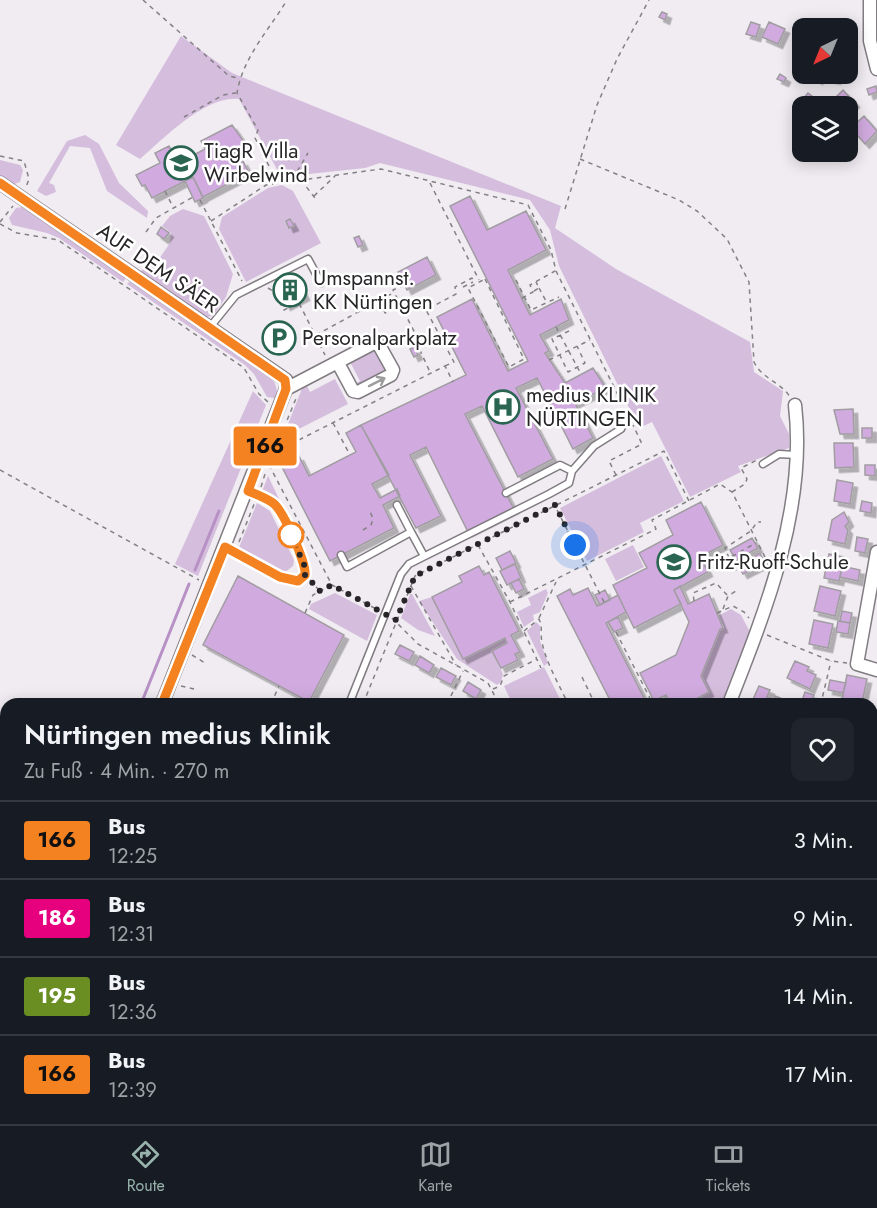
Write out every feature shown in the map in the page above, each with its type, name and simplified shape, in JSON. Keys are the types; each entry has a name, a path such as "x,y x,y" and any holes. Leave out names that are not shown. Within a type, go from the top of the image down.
{"street":[{"path":"870,0 870,41 877,69"},
{"name":"AUF DEM SÄER","path":"0,183 279,374 285,380 286,389"},
{"path":"164,698 248,491 286,389 374,343 379,345 393,370 391,375 358,392 353,391 335,364"},
{"path":"731,698 758,631 795,486 799,441 795,405"},
{"path":"877,552 857,664 877,670"}],"lane":[{"path":"210,327 236,295 308,259 321,283"},
{"path":"351,698 401,574 409,564 569,483 572,471 594,446 621,429 627,414"},
{"path":"763,464 779,454 797,455"},
{"path":"506,493 560,465 572,471"},
{"path":"225,547 280,577 298,581 305,575 306,569 302,557 275,504 248,491"},
{"path":"397,505 424,556"},
{"path":"341,555 347,567 411,532"}],"path":[{"path":"143,0 229,76 239,78"},
{"path":"277,182 255,138 258,130 237,93 239,78 254,49 287,0"},
{"path":"565,209 607,81 649,0"},
{"path":"184,117 223,94 237,93"},
{"path":"295,180 297,170 308,153"},
{"path":"0,156 24,161 29,170"},
{"path":"580,159 679,200 697,211 727,238 749,282 754,362 758,370 786,391 795,405"},
{"path":"211,221 266,185 381,169 528,205 551,250 556,271 642,444 609,461 616,474"},
{"path":"301,180 314,197 335,175"},
{"path":"430,182 480,282"},
{"path":"165,191 174,208"},
{"path":"146,232 156,218 193,197"},
{"path":"200,200 246,290"},
{"path":"0,224 17,233 58,240 244,368 259,394 280,406"},
{"path":"533,292 530,285 556,271"},
{"path":"274,452 454,362 426,310 456,294 455,287 464,283 472,278 474,282 463,287 461,284 468,280 477,276"},
{"path":"485,279 524,359 509,367 468,288 480,282 485,279"},
{"path":"516,280 531,310 559,297"},
{"path":"536,282 547,303"},
{"path":"260,283 273,291 284,310 299,303 315,336 335,364"},
{"path":"312,339 379,302 404,285"},
{"path":"523,297 539,288"},
{"path":"394,292 422,345 418,346 431,373"},
{"path":"379,302 385,313 401,305"},
{"path":"556,327 581,374"},
{"path":"569,331 552,339 568,372 585,363 577,346"},
{"path":"549,360 591,339"},
{"path":"445,366 453,382"},
{"path":"333,422 350,455"},
{"path":"365,698 415,576 664,451 689,501"},
{"path":"732,492 745,484 747,479 741,468 756,460 763,464"},
{"path":"269,465 332,585 396,620 418,644 488,683 496,698"},
{"path":"0,470 209,586"},
{"path":"510,602 656,529 652,520 720,484 732,492 770,566"},
{"path":"549,494 604,602"},
{"path":"363,530 371,525 373,519 370,511"},
{"path":"736,571 725,548 751,531 757,522 761,522"},
{"path":"729,558 757,543"},
{"path":"478,544 510,602 541,668"},
{"path":"305,575 320,591"},
{"path":"524,631 538,619 556,580"},
{"path":"693,602 693,593 716,583 728,596"},
{"path":"305,613 313,595 332,585"},
{"path":"411,585 456,666"},
{"path":"723,610 728,596 736,591"},
{"path":"717,613 733,606 744,612 747,618"},
{"path":"538,619 542,625 542,641 550,665 565,698"},
{"path":"616,632 649,698"},
{"path":"772,636 831,661 842,662"},
{"path":"184,650 205,663"},
{"path":"492,690 500,686 504,676 538,658"},
{"path":"822,698 831,661"},
{"path":"450,698 463,670"},
{"path":"582,678 592,698"},
{"path":"181,686 194,689"},
{"path":"274,698 279,686"}],"shaded area":[{"path":"181,36 232,73 561,206 555,228 616,269 750,342 754,372 783,391 780,416 789,434 789,448 738,466 741,472 690,497 652,422 639,428 559,266 550,230 530,200 380,163 365,168 281,177 239,99 213,104 200,111 173,130 140,159 116,145"},
{"path":"85,135 99,144 119,183 148,211 147,218 107,191 90,148 70,146 49,183 54,185 56,192 46,196 37,191 67,141"},
{"path":"0,160 20,165 23,170 20,182 9,186 0,179"},
{"path":"282,185 293,191 321,243 246,282 219,229 222,217 268,188"},
{"path":"22,207 126,278 123,282 59,238 12,225 9,218 16,208"},
{"path":"183,209 204,216 233,274 226,297 213,316 206,317 140,273 150,258 157,262 170,243 171,233 162,226 170,216"},
{"path":"130,281 269,375 275,383 278,395 274,398 267,397 254,374 245,365 127,284"},
{"path":"372,350 379,353 387,369 385,376 359,388 353,385 360,381 350,362"},
{"path":"335,379 348,404 283,437 303,386 306,384 310,392"},
{"path":"253,391 266,405 198,576 175,564"},
{"path":"661,456 684,501 640,523 644,532 587,561 560,508"},
{"path":"268,476 282,505 261,494"},
{"path":"257,503 270,511 294,560 293,566 284,573 279,573 238,550"},
{"path":"633,545 644,567 616,581 605,559"},
{"path":"546,589 548,593 540,612 533,615 534,620 524,627 517,612 531,605 528,598"},
{"path":"335,593 377,615 367,641 309,609 311,604"},
{"path":"410,594 435,636 418,630 401,618"},
{"path":"432,597 463,658 505,638 507,643 492,651 503,674 501,682 497,685 457,659 419,601"},
{"path":"731,609 741,615 750,632 724,698 698,698 709,692 701,676 720,629 724,627 718,616"},
{"path":"536,622 540,626 540,641 548,663 544,666 527,631"},
{"path":"544,667 560,698 510,698 504,686"}],"building":[{"path":"662,12 667,14 665,20 659,17"},
{"path":"751,22 760,25 756,37 746,34"},
{"path":"769,22 785,29 778,44 762,37"},
{"path":"780,74 786,78 784,82 777,79"},
{"path":"876,86 877,92 869,95 867,89"},
{"path":"843,90 849,96 837,96"},
{"path":"864,116 877,131 865,144 858,136 858,122"},
{"path":"232,125 247,146 232,154 237,165 243,161 249,173 203,197 193,177 152,198 145,185 142,186 136,175 160,163 155,153 169,146 174,155 188,148 192,156 205,149 201,141"},
{"path":"193,177 203,198 195,202 185,181"},
{"path":"470,196 487,230 526,211 546,250 508,270 530,315 561,299 569,320 540,335 549,351 545,353 565,383 593,368 606,388 575,403 593,438 573,449 537,378 516,388 553,459 518,477 482,406 465,414 514,509 468,532 426,447 410,455 441,516 416,528 361,425 466,375 437,317 472,299 508,371 528,361 450,206"},
{"path":"290,219 294,226 289,228 286,221"},
{"path":"161,227 169,233 164,239 157,234"},
{"path":"359,236 363,245 358,247 354,238"},
{"path":"427,257 436,275 407,290 398,272"},
{"name":"Umspannst. KK Nürtingen","path":"295,274 305,296 286,306 275,284"},
{"path":"414,347 418,355 414,357 410,349"},
{"path":"853,409 854,434 840,434 834,410"},
{"path":"361,425 389,475 372,484 380,498 397,489 400,496 383,505 394,528 330,561 281,465 299,456 309,476 356,452 346,433"},
{"path":"862,428 872,428 872,438 862,438"},
{"path":"834,443 853,443 854,467 835,468"},
{"path":"865,465 875,465 875,476 865,475"},
{"path":"837,480 853,483 850,504 834,501"},
{"path":"862,501 872,503 871,513 860,511"},
{"name":"Fritz-Ruoff-Schule","path":"701,502 723,545 700,557 708,572 674,590 681,604 634,628 613,585 647,568 639,553 673,535 666,520"},
{"path":"844,512 849,522 845,526 848,530 845,544 828,540 832,520"},
{"path":"857,537 868,539 865,553 855,551"},
{"path":"752,538 758,548 736,560 730,550"},
{"path":"510,551 516,563 502,570 496,558"},
{"path":"760,553 765,563 743,574 738,565"},
{"path":"829,554 844,557 839,581 824,578"},
{"path":"515,564 521,578 507,585 500,571"},
{"path":"479,566 484,575 489,572 519,631 511,635 520,652 515,654 518,660 501,668 492,651 507,643 505,638 463,659 432,597 462,582 459,576"},
{"path":"842,566 860,570 858,581 840,577"},
{"path":"238,576 344,635 311,698 302,698 203,645"},
{"path":"519,579 524,589 516,593 511,583"},
{"path":"680,586 688,604 709,594 723,628 720,629 701,676 709,692 698,698 667,698 666,695 652,698 640,673 676,655 689,622 674,590"},
{"path":"820,586 841,591 835,616 814,611"},
{"path":"588,588 597,606 618,595 626,612 606,623 644,698 609,698 557,596 570,589 573,595"},
{"path":"605,590 610,600 600,605 595,595"},
{"path":"842,611 852,613 850,623 840,621"},
{"path":"618,617 623,628 614,632 608,622"},
{"path":"814,620 833,624 828,648 809,644"},
{"path":"838,621 850,623 848,634 836,632"},
{"path":"400,645 414,652 409,661 395,654"},
{"path":"420,656 434,665 429,673 415,665"},
{"path":"795,661 809,667 807,671 816,675 810,689 787,678"},
{"path":"441,668 456,676 451,685 436,677"},
{"path":"847,675 867,679 863,698 842,698"},
{"path":"830,680 846,683 843,693 828,690"},
{"path":"468,682 481,690 477,698 463,691"},
{"path":"759,686 770,690 767,697 770,698 754,698"},
{"path":"805,692 814,695 813,698 803,698"}],"waterway":[{"path":"195,570 219,511"},
{"path":"143,698 189,584"}],"bus line":[{"name":"166","path":"0,183 285,380 286,389 248,491 275,504 302,557 306,569 305,575 298,581 280,577 225,547 164,698"}],"place":[{"name":"TiagR Villa Wirbelwind","path":"181,163"},
{"name":"Umspannst. KK Nürtingen","path":"290,290"},
{"name":"Personalparkplatz","path":"279,338"},
{"name":"medius KLINIK NÜRTINGEN","path":"503,407"},
{"name":"Fritz-Ruoff-Schule","path":"674,562"}],"route":[{"path":"291,535 302,557 306,569 305,575 320,591 332,585 396,620 415,576 555,505 575,545"}]}
